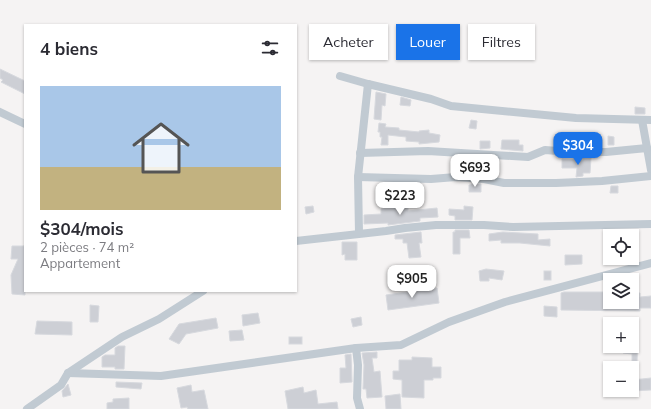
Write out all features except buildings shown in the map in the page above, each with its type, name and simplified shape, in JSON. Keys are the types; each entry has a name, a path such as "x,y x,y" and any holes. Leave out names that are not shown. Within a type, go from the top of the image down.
{"street":[{"path":"340,76 431,99 451,106 576,118 647,120 647,148 651,170"},
{"path":"359,233 358,177 368,84"},
{"path":"0,112 24,124"},
{"path":"360,153 428,151 528,157 545,150 606,152 647,148"},
{"path":"358,177 431,179 456,177 484,179 504,183 556,183 602,181 651,176"},
{"path":"297,241 436,225 484,225 513,227 651,224"},
{"path":"68,373 161,376 356,348 401,345 449,322 505,302 651,264"},
{"path":"28,409 61,385 68,373 122,338 159,318 201,292"},
{"path":"356,348 358,365 357,398 360,409"}]}
